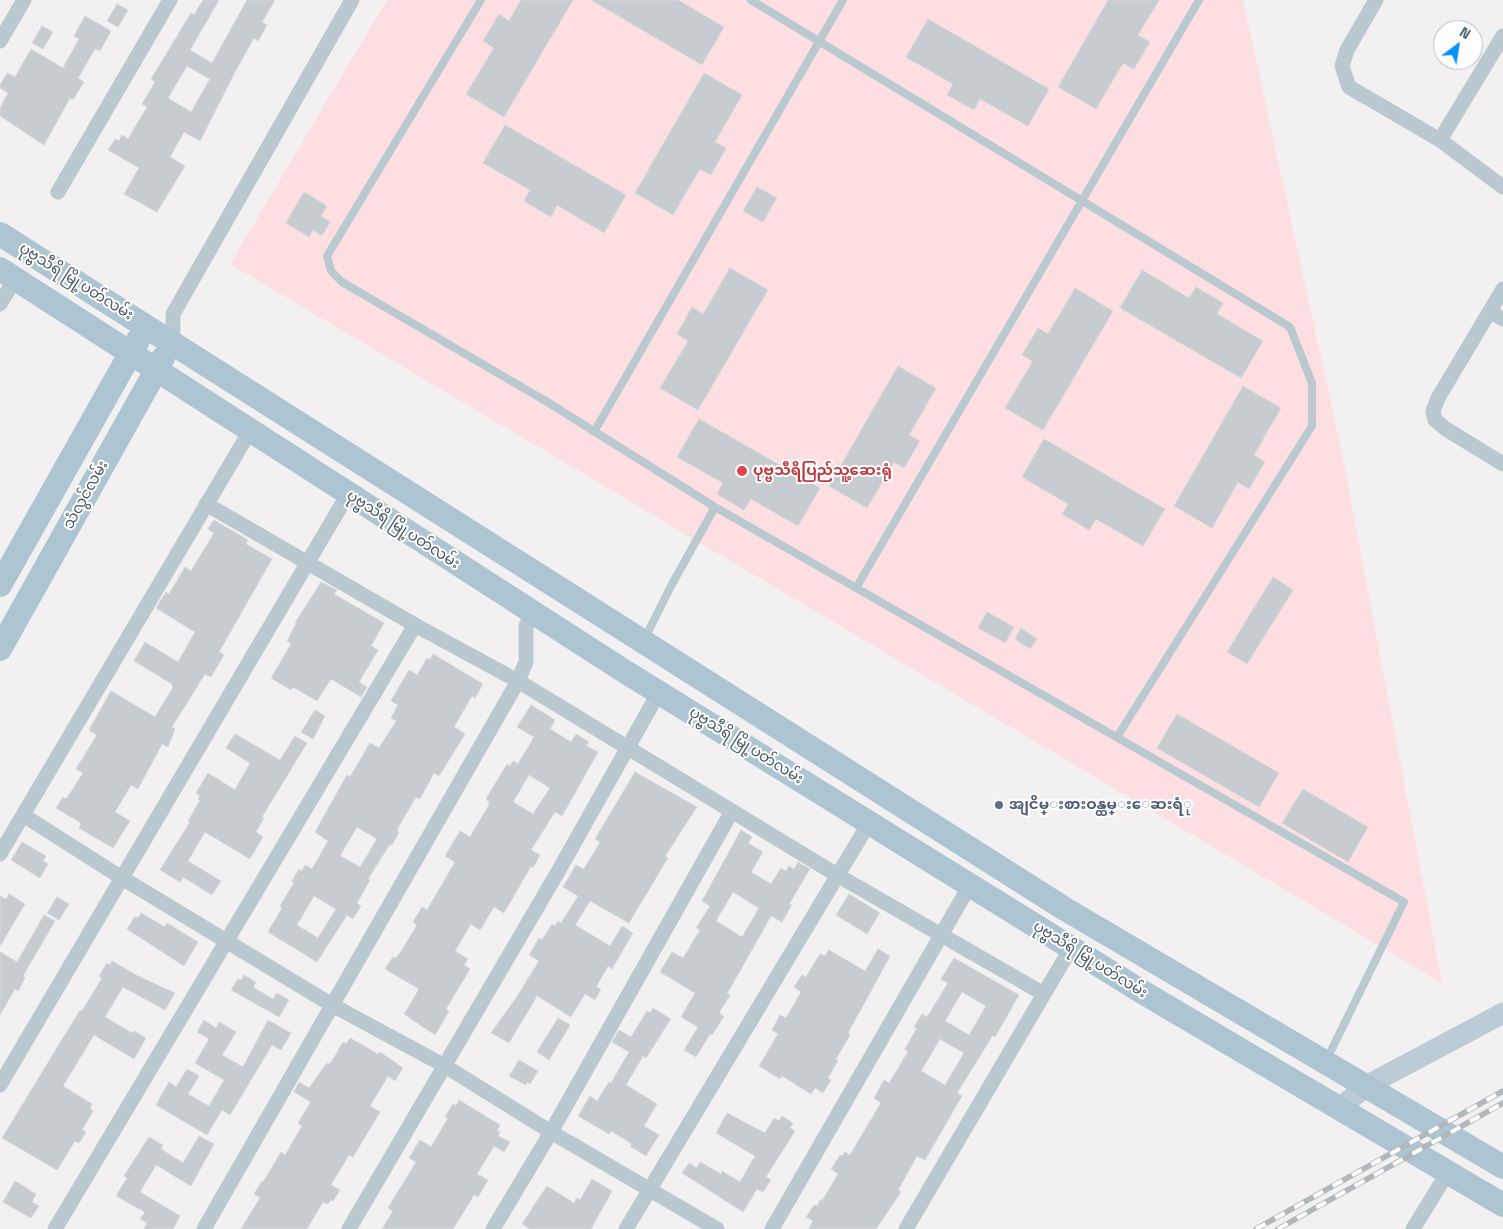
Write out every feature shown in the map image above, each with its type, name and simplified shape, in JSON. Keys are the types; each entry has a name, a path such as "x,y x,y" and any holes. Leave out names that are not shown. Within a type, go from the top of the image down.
{"main road":[{"name":"ပုဗ္ဗသီရိ မြို့ပတ်လမ်း","path":"0,234 173,342 643,643 1065,908 1503,1167"},
{"name":"ပုဗ္ဗသီရိ မြို့ပတ်လမ်း","path":"8,274 532,613 658,692 1071,948 1339,1109 1503,1204"},
{"name":"သံလွင်လမ်း","path":"0,584 129,353 147,326"},
{"name":"သံလွင်လမ်း","path":"0,649 173,342"},
{"path":"1339,1109 1366,1086 1503,1013"}],"street":[{"path":"0,41 24,0"},
{"path":"58,192 170,0"},
{"path":"173,342 173,314 352,0"},
{"path":"1376,0 1347,50 1342,66 1348,88 1440,140 1503,187"},
{"path":"1440,140 1503,36"},
{"path":"0,304 8,274"},
{"path":"1503,289 1496,315 1438,398 1433,411 1435,420 1446,429 1503,464"},
{"path":"147,326 173,314"},
{"path":"0,854 250,431"},
{"path":"0,1085 348,494"},
{"path":"206,504 414,626 518,681 837,875 1044,994"},
{"path":"204,1229 518,681 526,662 526,626 532,613"},
{"path":"54,1229 414,626"},
{"path":"349,1229 658,692"},
{"path":"493,1229 551,1132 732,811"},
{"path":"23,815 122,878 332,1005 444,1066 551,1132 717,1229"},
{"path":"626,1229 869,823"},
{"path":"772,1229 970,885"},
{"path":"906,1229 1071,948"},
{"path":"1413,1229 1448,1172"}],"lane":[{"path":"481,0 327,256 328,263 342,282 594,432 715,507 1404,902 1325,1063"},
{"path":"751,0 1290,327 1312,383 1312,426 1117,737"},
{"path":"594,432 843,0"},
{"path":"856,588 1199,0"},
{"path":"643,643 671,586 715,507"}],"shaded area":[{"path":"387,0 1243,0 1342,454 1442,983 230,264"}],"building":[{"path":"203,0 219,0 190,50 212,63 247,0 275,0 262,22 267,25 258,41 254,38 200,141 184,132 170,157 185,166 157,212 124,194 139,168 108,150 115,139 119,141 122,135 128,139 147,107 142,104 155,82 151,79 191,13 194,15","holes":["187,66 210,79 191,112 168,98"]},
{"path":"521,0 573,0 504,117 466,94 494,48 483,41 499,14 509,21"},
{"path":"591,0 678,0 724,27 702,65"},
{"path":"1108,0 1159,0 1138,35 1150,42 1134,69 1123,63 1096,109 1058,87"},
{"path":"117,4 128,10 118,27 107,21"},
{"path":"85,16 111,31 100,51 95,49 78,78 84,82 73,100 70,98 44,145 0,116 0,108 8,93 0,88 0,85 7,73 15,77 31,49 63,68 79,39 74,36"},
{"path":"928,19 1049,89 1028,126 980,99 974,110 947,95 953,84 906,57"},
{"path":"42,26 53,32 43,49 32,43"},
{"path":"704,73 742,95 715,142 726,148 711,175 700,169 673,215 635,193"},
{"path":"505,125 626,195 604,233 557,205 551,217 524,201 530,190 483,163"},
{"path":"757,187 777,198 763,222 743,211"},
{"path":"304,192 327,206 321,216 330,222 322,236 313,230 309,237 286,223"},
{"path":"730,268 768,290 698,410 660,388 688,341 677,334 692,307 703,314"},
{"path":"1142,270 1189,298 1196,287 1223,303 1217,314 1263,341 1241,378 1120,308"},
{"path":"1075,288 1113,311 1043,430 1005,408 1033,361 1022,355 1038,328 1048,334"},
{"path":"898,366 936,388 909,435 920,441 904,468 894,462 867,508 829,486"},
{"path":"1243,386 1281,408 1254,455 1265,462 1249,489 1238,482 1212,528 1174,506"},
{"path":"699,419 820,488 798,526 751,499 744,510 717,494 723,483 677,457"},
{"path":"1044,439 1165,509 1143,546 1096,519 1089,530 1062,514 1068,504 1022,477"},
{"path":"214,520 248,540 246,544 272,559 219,652 224,655 211,677 205,674 172,727 175,729 168,747 162,744 138,789 131,785 115,812 130,821 113,848 79,828 81,823 56,808 63,797 66,799 83,773 76,769 97,735 89,730 111,691 155,717 173,687 172,684 134,661 145,642 178,662 195,632 156,608 166,592 169,594 185,567 191,571 214,533 208,529"},
{"path":"1273,577 1293,590 1247,664 1227,652"},
{"path":"321,582 337,590 334,594 384,623 371,646 378,650 359,682 367,687 361,697 331,679 317,701 293,687 291,690 271,678 291,644 287,641 295,623"},
{"path":"987,612 1014,627 1005,643 978,628"},
{"path":"1021,628 1037,639 1030,649 1015,639"},
{"path":"433,654 483,684 475,698 472,696 454,727 465,734 439,776 434,773 420,799 416,797 399,826 397,831 399,832 392,845 390,844 368,879 370,880 357,903 361,906 353,919 347,915 317,962 268,932 282,908 280,906 294,883 292,881 299,869 302,871 305,865 312,869 328,841 315,832 347,775 350,777 370,743 379,748 396,721 391,718 398,705 391,701 409,670 417,675 427,658 430,660","holes":["357,827 377,839 360,867 340,856","314,896 336,909 318,938 297,925"]},
{"path":"531,705 555,720 550,729 571,742 576,734 589,742 586,746 598,752 562,816 555,812 531,850 540,855 533,868 531,866 504,913 494,907 480,930 471,924 455,951 468,959 464,965 470,969 446,1009 449,1011 435,1035 404,1014 419,989 385,969 393,957 396,958 400,953 417,925 413,922 422,907 427,910 455,862 445,856 460,831 470,837 489,805 489,801 486,799 507,764 510,766 513,761 518,764 534,737 517,727","holes":["529,775 550,788 533,814 513,802"]},
{"path":"315,710 325,716 313,739 301,732"},
{"path":"1177,714 1279,773 1259,807 1157,748"},
{"path":"235,734 280,760 295,736 307,743 262,817 264,818 256,832 263,837 250,859 205,832 188,861 221,881 212,895 183,877 180,882 160,870 190,822 188,821 200,800 198,799 200,796 196,793 208,773 235,790 250,763 226,748"},
{"path":"635,772 697,807 665,856 668,858 629,923 590,901 575,925 610,946 622,926 633,933 612,969 608,966 596,987 601,989 595,1000 585,994 571,1017 537,996 509,1043 491,1033 539,961 529,955 539,938 542,940 552,924 555,926 558,921 561,923 578,896 563,887 576,865 584,869 600,842 595,839"},
{"path":"1303,789 1368,827 1348,862 1282,823"},
{"path":"741,830 752,837 748,843 763,852 751,872 771,884 781,868 786,871 789,866 794,869 798,862 810,869 789,904 792,905 782,922 771,916 727,994 730,995 720,1011 720,1014 724,1016 696,1057 684,1050 698,1027 681,1017 695,993 660,972 672,952 683,958 700,930 696,928 710,906 702,901","holes":["733,892 759,908 742,937 716,921"]},
{"path":"22,842 46,856 43,861 48,864 40,878 11,860"},
{"path":"9,894 25,904 0,946 0,896 6,899"},
{"path":"849,894 880,913 867,934 836,915"},
{"path":"57,897 69,904 59,920 47,913"},
{"path":"141,913 165,927 167,923 198,942 184,966 127,929 135,916 138,918"},
{"path":"44,915 55,921 23,976 25,978 18,991 15,989 0,1015 0,952 17,962"},
{"path":"878,949 890,956 848,1033 850,1035 836,1059 838,1060 828,1078 831,1080 823,1093 815,1088 811,1094 782,1076 780,1079 759,1066 778,1034 772,1030 780,1015 786,1018 801,992 794,987 802,975 806,977 820,954 825,956 829,950 865,971"},
{"path":"954,958 1019,995 995,1037 993,1035 957,1093 962,1096 925,1160 917,1156 898,1190 901,1192 876,1229 809,1229 813,1221 806,1217 814,1205 817,1206 820,1200 822,1201 838,1174 831,1169 840,1155 842,1156 845,1152 850,1155 881,1103 874,1098 884,1080 889,1083 908,1052 905,1049 917,1028 914,1027 922,1014 927,1017 948,983 941,979","holes":["962,992 986,1006 969,1035 945,1021","940,1039 964,1053 945,1085 921,1071"]},
{"path":"112,961 136,975 175,993 165,1010 123,987 105,1017 132,1033 134,1031 146,1038 134,1059 94,1035 63,1086 92,1104 90,1109 93,1111 82,1130 86,1132 79,1143 75,1141 57,1170 2,1138 80,1010 82,1011 102,978 99,976 107,963 110,965"},
{"path":"244,975 256,982 253,987 273,999 277,993 289,1000 279,1017 231,990 238,979 241,980"},
{"path":"653,1008 671,1019 646,1058 643,1056 626,1085 657,1104 644,1126 659,1135 646,1156 630,1146 632,1144 611,1131 609,1134 578,1116 590,1096 597,1101 609,1082 611,1083 629,1052 612,1042 619,1030 631,1037 647,1011 650,1013"},
{"path":"558,1018 570,1025 549,1060 537,1052"},
{"path":"204,1020 216,1028 219,1022 236,1032 222,1055 243,1067 268,1020 291,1033 281,1050 272,1045 230,1115 222,1110 207,1135 156,1105 169,1082 176,1087 187,1069 199,1076 188,1094 209,1106 224,1080 195,1063 209,1039 197,1032"},
{"path":"350,1038 378,1054 380,1052 403,1068 395,1081 388,1076 370,1106 380,1112 353,1157 349,1155 331,1185 340,1190 333,1201 331,1200 328,1204 323,1202 307,1229 241,1229 260,1198 254,1194 281,1152 285,1155 302,1126 298,1123 311,1102 294,1092 299,1082 309,1088 327,1063 330,1064 343,1042 346,1044"},
{"path":"519,1060 538,1071 530,1084 527,1082 526,1085 509,1076"},
{"path":"459,1100 500,1125 497,1131 500,1132 498,1136 510,1142 504,1152 494,1146 477,1174 488,1180 478,1197 474,1195 453,1229 382,1229 393,1211 388,1208 416,1162 409,1158 420,1140 431,1147 448,1118 445,1117 453,1104 456,1106"},
{"path":"727,1113 765,1133 774,1118 779,1121 782,1116 793,1123 790,1128 795,1131 766,1177 771,1180 763,1192 757,1189 743,1212 682,1173 689,1163 697,1168 700,1162 721,1174 722,1171 740,1182 755,1156 716,1133"},
{"path":"199,1136 214,1144 191,1186 156,1165 140,1192 180,1216 173,1229 144,1229 147,1223 140,1219 145,1212 116,1196 127,1178 124,1176 149,1137 163,1145 161,1149 183,1163"},
{"path":"592,1179 612,1191 591,1229 530,1229 522,1224 547,1186 574,1203 577,1198 580,1200"},
{"path":"15,1181 36,1194 32,1202 39,1206 31,1218 3,1202"}],"railway":[{"path":"1256,1229 1503,1091"},
{"path":"1278,1229 1503,1103"}],"place":[{"name":"ပုဗ္ဗသီရိပြည်သူ့ဆေးရုံ","path":"742,471"},
{"name":"အျငိမ္းစားဝန္ထမ္းေဆးရံု","path":"999,805"}]}
